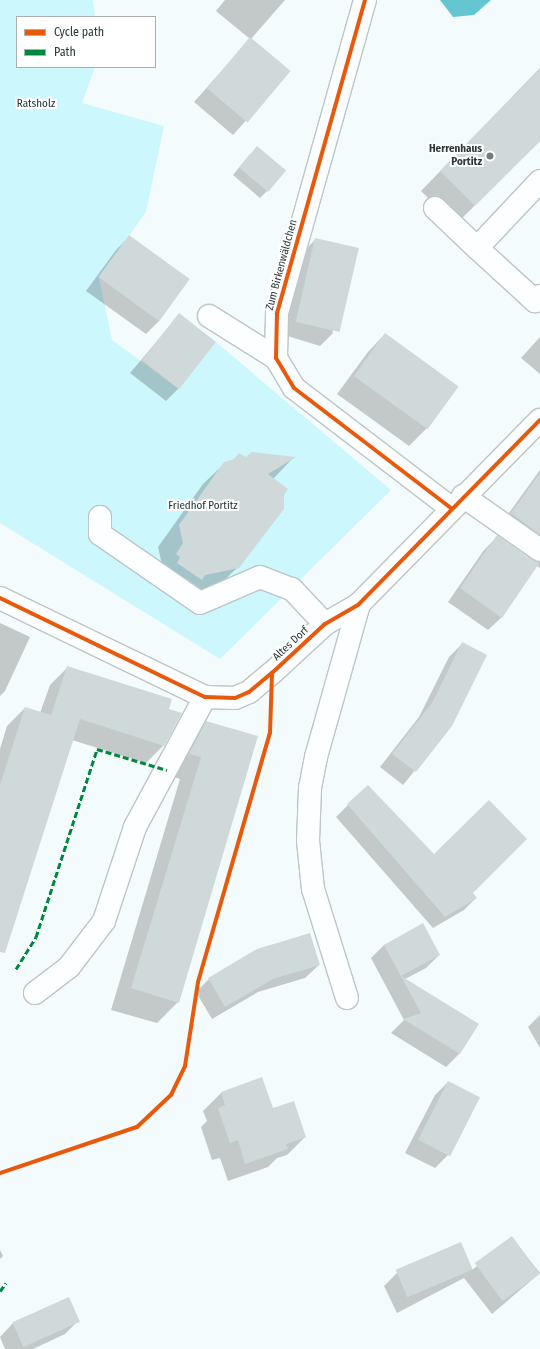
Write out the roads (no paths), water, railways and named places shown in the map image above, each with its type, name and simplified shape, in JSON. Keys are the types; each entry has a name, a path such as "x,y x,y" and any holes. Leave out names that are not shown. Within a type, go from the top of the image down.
{"street":[{"name":"Zum Birkenwäldchen","path":"276,358 277,314 365,0"},
{"path":"477,248 540,181"},
{"path":"435,208 535,300 540,296"},
{"path":"209,316 276,358 294,388 457,502 540,550"},
{"name":"Altes Dorf","path":"0,598 205,697 235,698 249,692 325,624 358,604 457,502 540,420"},
{"path":"100,517 100,534 200,602 260,577 292,589 325,624"},
{"name":"Altes Dorf","path":"347,998 313,889 308,841 310,788 316,757 358,604"},
{"path":"35,994 69,967 104,921 135,827 205,697"}],"water":[{"path":"440,0 491,0 474,15 453,17"}],"place":[{"name":"Herrenhaus Portitz","path":"490,156"}],"park label":[{"name":"Ratsholz","path":"36,104"},
{"name":"Friedhof Portitz","path":"203,506"}]}
